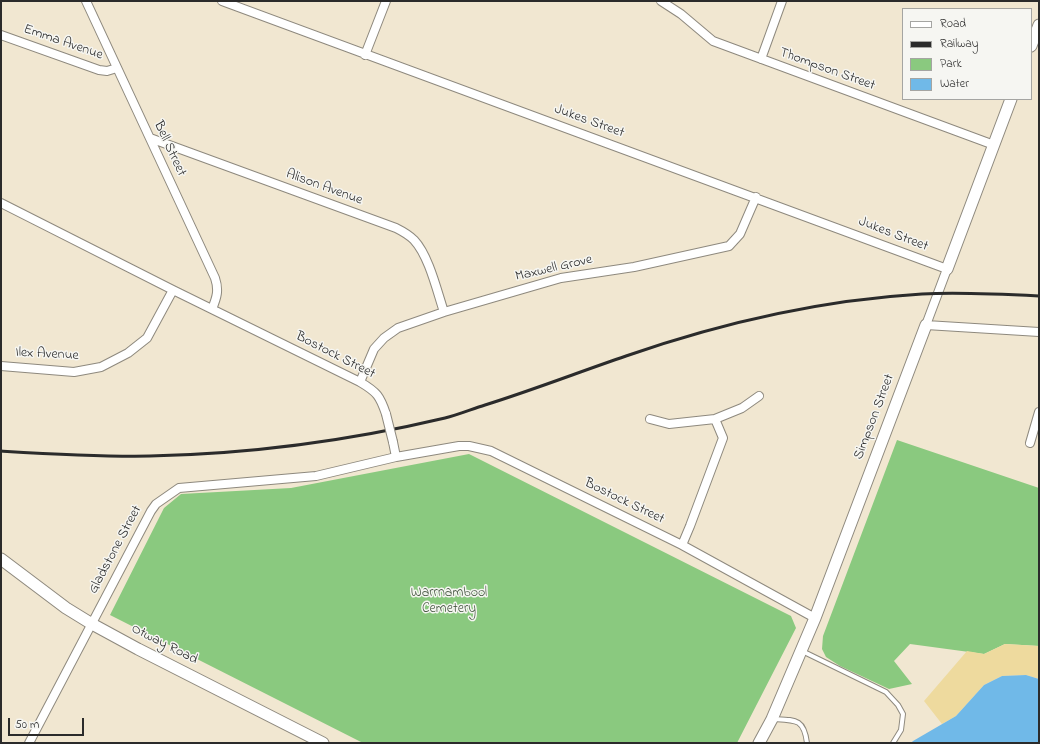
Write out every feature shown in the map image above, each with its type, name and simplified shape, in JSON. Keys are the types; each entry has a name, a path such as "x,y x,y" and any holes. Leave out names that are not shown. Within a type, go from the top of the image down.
{"street":[{"name":"Bell Street","path":"86,1 217,282 218,292 212,309"},
{"name":"Jukes Street","path":"222,1 364,55 756,197 947,269"},
{"path":"364,55 386,1"},
{"name":"Thompson Street","path":"661,1 682,14 713,40 994,145"},
{"path":"761,59 782,1"},
{"path":"1032,43 1039,25"},
{"name":"Emma Avenue","path":"1,35 99,70 107,71 117,68"},
{"name":"Simpson Street","path":"759,743 772,718 815,618 1011,100"},
{"name":"Alison Avenue","path":"150,138 401,231 414,240 420,249 430,268 444,312"},
{"name":"Maxwell Grove","path":"360,382 374,349 384,338 398,328 444,312 561,278 634,267 729,246 740,234 756,197"},
{"name":"Bostock Street","path":"1,202 372,389 381,399 396,457 459,446 469,446 491,451 682,545 815,618"},
{"name":"Ilex Avenue","path":"1,366 74,372 101,367 128,353 147,338 173,290"},
{"path":"926,325 1039,332"},
{"path":"650,419 669,424 715,419 742,408 759,396"},
{"path":"1030,443 1039,412"},
{"path":"682,545 723,438 715,419"},
{"name":"Gladstone Street","path":"29,743 156,504 180,488 316,476 396,457"},
{"name":"Otway Road","path":"1,559 66,608 92,624 322,743"}],"lane":[{"path":"802,651 886,692 898,705 903,714 901,730 893,743"},
{"path":"772,718 798,722 804,729 807,743"}],"green space":[{"path":"897,440 1039,488 1039,646 1005,644 984,654 910,644 894,661 912,684 889,689 840,666 826,657 822,649 823,636"},
{"name":"Warrnambool Cemetery","path":"469,454 791,616 796,628 737,743 363,743 110,615 164,508 181,494 291,488"}],"sand":[{"path":"1005,644 1039,646 1039,679 1026,675 1002,676 984,685 956,716 942,724 924,701 967,651 984,654"}],"water":[{"path":"1026,675 1039,679 1039,743 911,743 956,716 984,685 1002,676"}],"railway":[{"path":"1,451 113,456 187,455 261,449 335,440 450,417 662,344 735,323 772,315 846,302 922,294 966,293 1039,296"}]}
